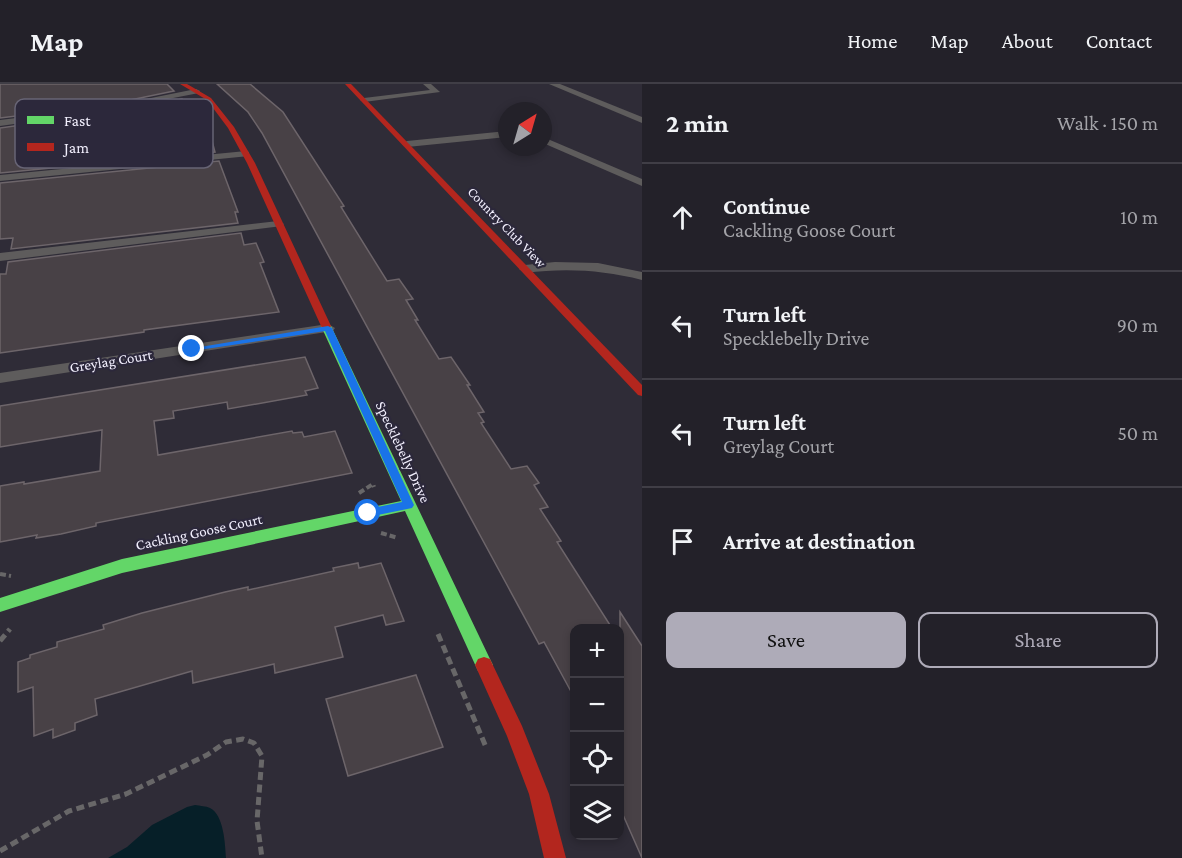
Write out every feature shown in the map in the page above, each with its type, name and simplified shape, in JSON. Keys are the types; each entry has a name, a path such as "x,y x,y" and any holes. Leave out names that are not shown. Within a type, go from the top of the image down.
{"street":[{"name":"Specklebelly Drive","path":"183,84 207,99"},
{"name":"Country Club View","path":"348,84 642,392"},
{"path":"364,100 436,92 427,84"},
{"path":"553,84 642,120"},
{"path":"154,99 196,91"},
{"name":"Specklebelly Drive","path":"213,103 231,122 515,733 539,794 555,858"},
{"path":"0,123 15,121"},
{"path":"407,144 498,135"},
{"path":"552,144 642,183"},
{"path":"213,157 246,154"},
{"path":"0,178 102,168"},
{"path":"0,257 278,224"},
{"path":"525,269 570,265 596,266 642,276"},
{"name":"Greylag Court","path":"0,378 328,328"},
{"name":"Cackling Goose Court","path":"0,605 122,566 409,505"}],"path":[{"path":"0,851 69,811 126,794 207,755 226,742 243,739 254,743 262,756 258,821 262,858"}],"water":[{"path":"195,805 210,808 218,817 223,830 226,858 108,858 127,847 152,825"}],"building":[{"path":"0,84 167,84 174,91 135,99 15,99 15,116 0,118"},
{"path":"217,84 250,84 283,112 344,206 341,207 387,281 399,279 413,299 406,300 418,320 415,320 439,359 451,357 470,385 467,385 484,412 478,413 484,422 481,423 511,469 527,466 539,483 534,485 548,507 540,509 561,541 557,542 609,624 570,624 570,690 544,642 539,644 262,133 248,112"},
{"path":"15,126 15,168 51,168 0,173 0,128"},
{"path":"219,161 238,212 235,212 238,223 11,249 13,238 0,239 0,183 149,168 213,168 213,162"},
{"path":"241,233 244,245 256,243 264,262 260,263 279,312 144,330 144,332 0,353 0,274 6,274 8,262"},
{"path":"305,357 318,388 305,391 307,395 228,409 227,402 173,411 174,418 154,421 158,455 292,431 293,433 302,432 304,437 335,431 352,473 96,523 96,526 61,534 36,538 37,535 0,542 0,486 100,471 102,430 0,447 0,406"},
{"path":"358,563 359,568 381,563 404,621 386,625 383,615 335,627 343,657 275,673 274,664 193,683 192,671 95,699 97,715 75,723 75,730 53,738 53,729 34,736 33,687 18,692 18,662 30,658 30,655 57,647 57,642 104,629 103,625 142,613 225,592 248,587 248,590 334,571 333,568"},
{"path":"620,612 642,646 642,858 624,817 624,624 620,624"},
{"path":"416,675 443,747 348,776 326,699"}],"traffic: fast":[{"path":"326,326 484,665"},
{"path":"0,605 122,566 409,505"}],"traffic: jam":[{"path":"183,84 209,99"},
{"path":"348,84 642,392"},
{"path":"213,104 231,127 251,163 326,326"},
{"path":"484,665 515,733 539,794 555,858"}],"route":[{"path":"192,349 328,328 409,505 368,513"}]}
